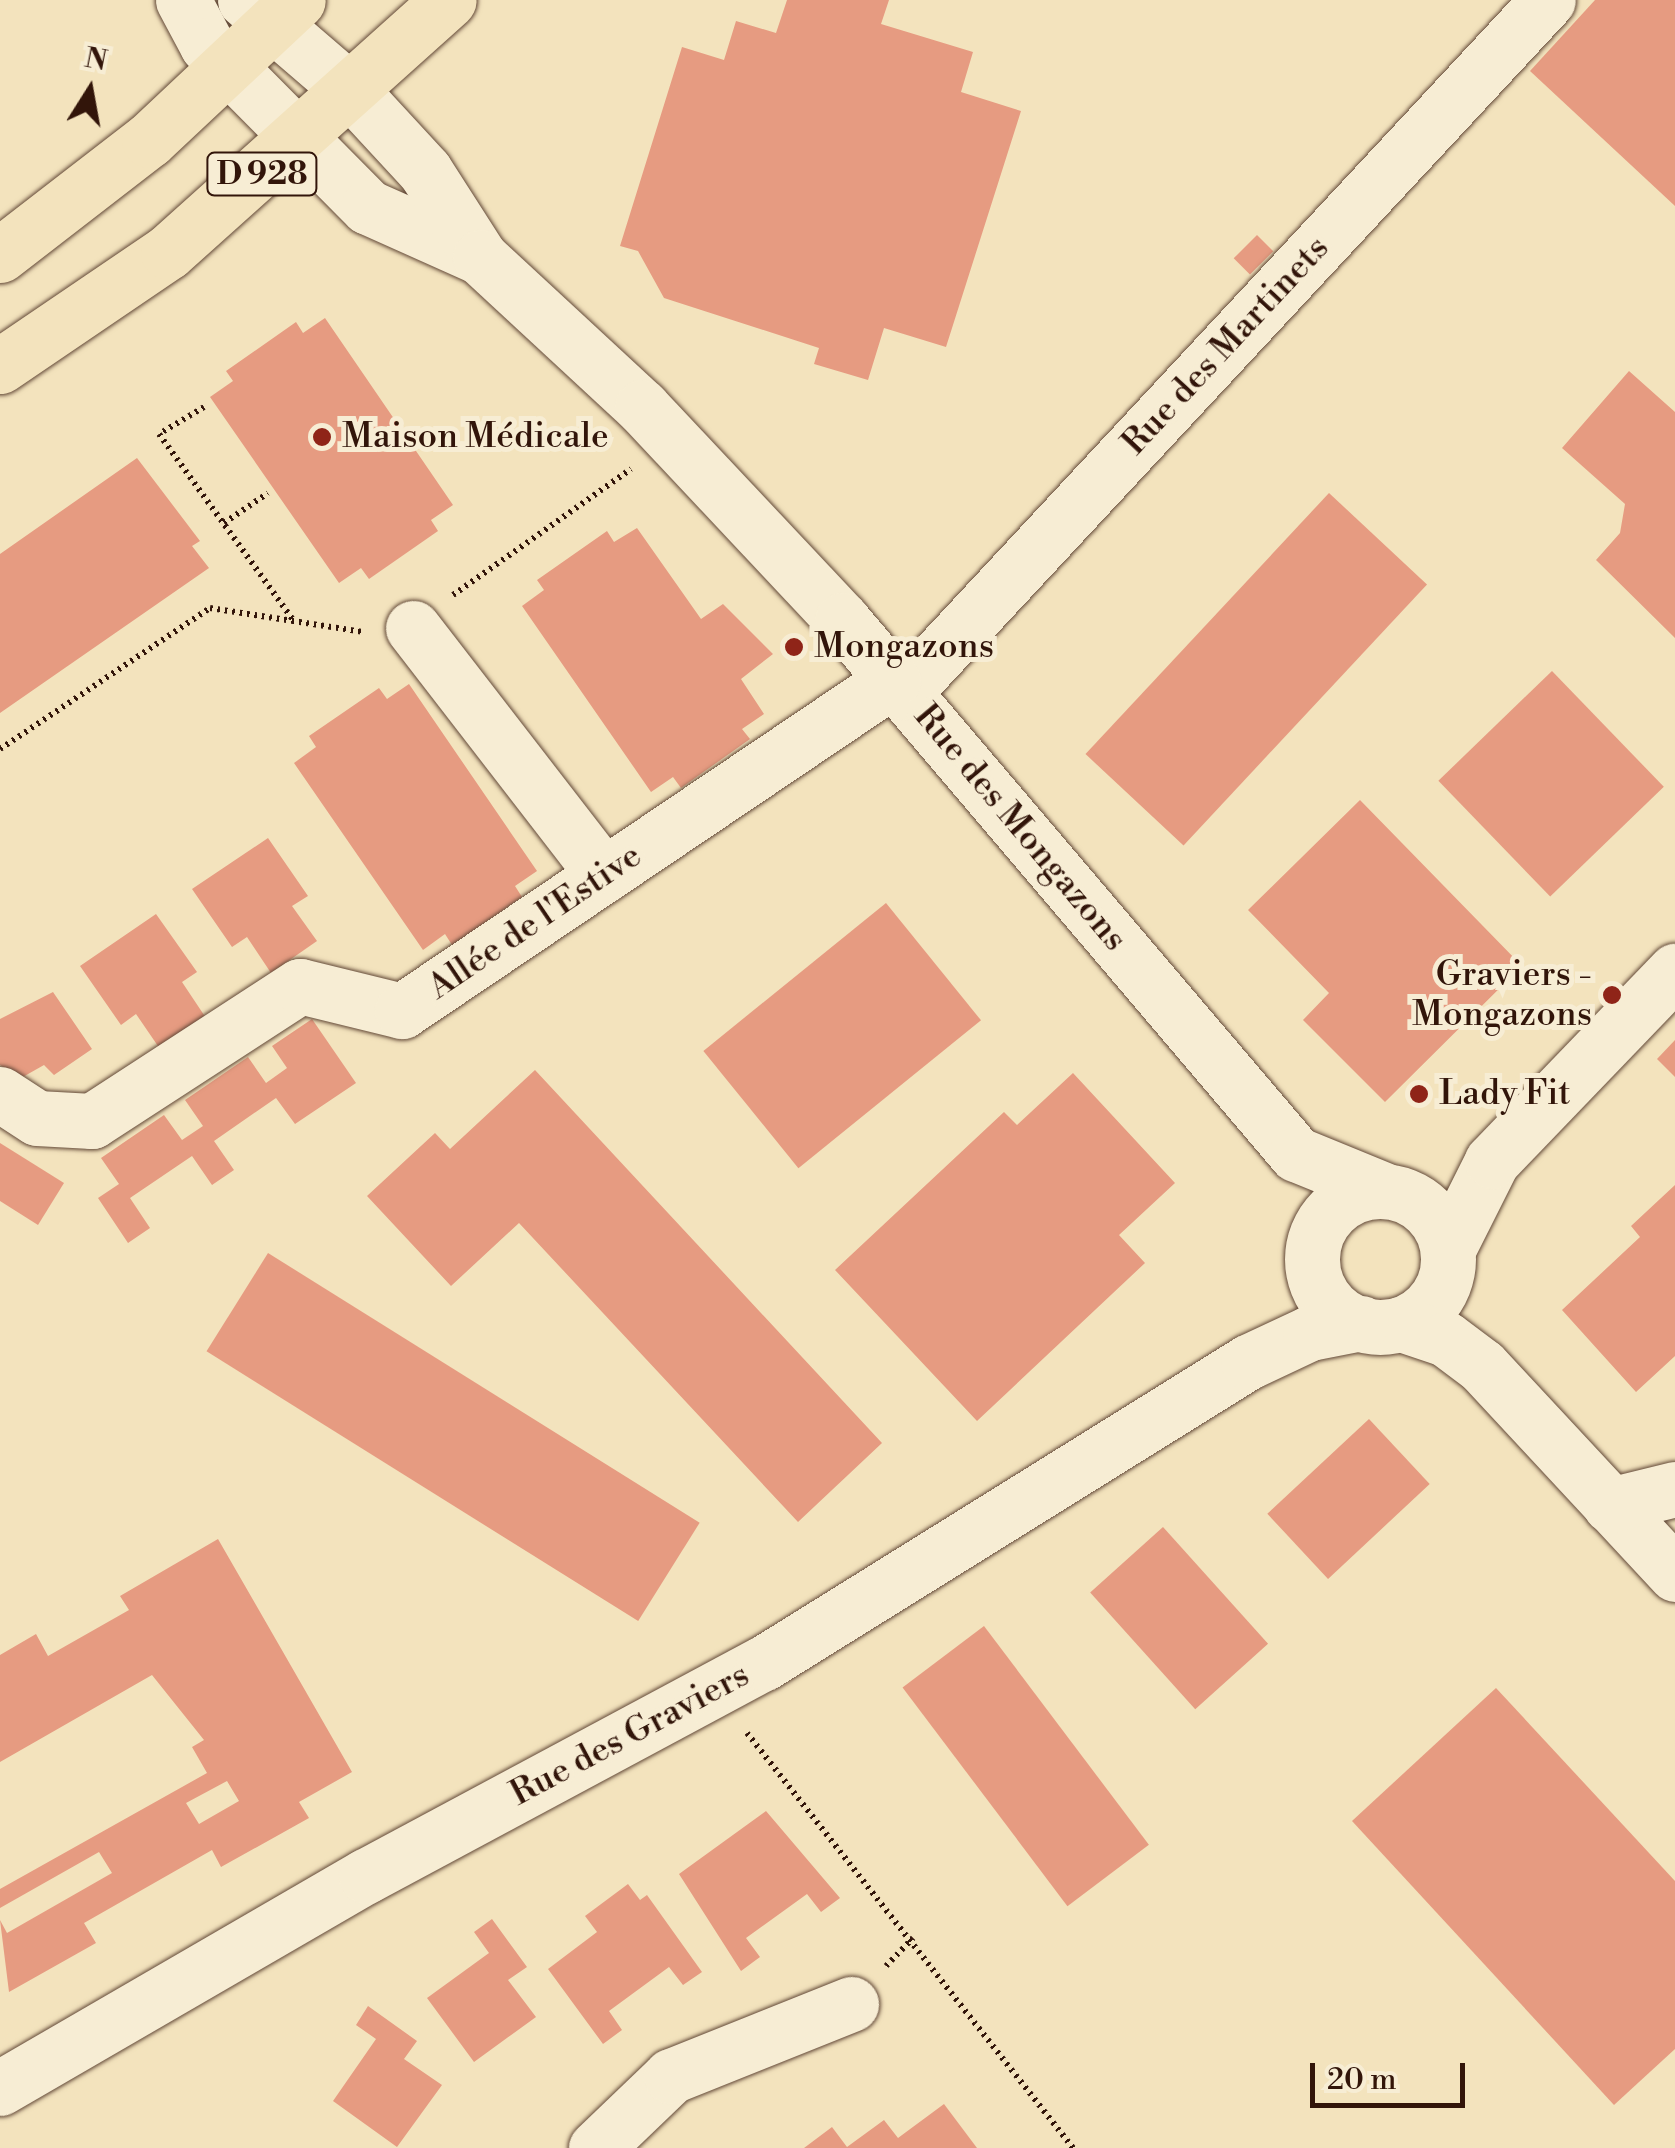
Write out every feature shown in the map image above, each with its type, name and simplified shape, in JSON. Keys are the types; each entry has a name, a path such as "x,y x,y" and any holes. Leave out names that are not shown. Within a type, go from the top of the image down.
{"main road":[{"name":"D 928","path":"0,366 168,252 301,142 449,0"},
{"name":"D 928","path":"0,256 229,68 274,7"}],"street":[{"path":"183,0 229,68 368,207 480,257"},
{"name":"Rue des Martinets","path":"899,686 1548,0"},
{"path":"274,7 426,171 480,257"},
{"name":"Rue des Mongazons","path":"480,257 673,440 899,686 1296,1154 1310,1187 1312,1255"},
{"path":"413,628 604,875"},
{"name":"Allée de l'Estive","path":"0,1094 37,1118 92,1121 300,986 402,1011 604,875 899,686"},
{"path":"1675,971 1492,1161 1462,1180 1338,1204 1312,1255 1333,1309 1446,1339 1482,1366 1675,1574"},
{"name":"Rue des Mongazons","path":"1296,1154 1395,1192"},
{"path":"1381,1324 1422,1314 1492,1161"},
{"path":"1395,1192 1427,1208 1482,1366"},
{"name":"Rue des Graviers","path":"1248,1362 1277,1334 1312,1255"},
{"name":"Rue des Graviers","path":"0,2088 693,1701 1248,1362 1310,1332 1381,1324"},
{"path":"1610,1504 1675,1489"},
{"path":"596,2148 672,2076 850,2004"}],"path":[{"path":"204,407 160,434 293,621"},
{"path":"0,748 210,608 384,635 413,628 673,440"},
{"path":"224,523 268,493"},
{"path":"693,1701 763,1742 1073,2148"}],"building":[{"path":"787,0 889,0 881,24 973,52 961,92 1021,111 946,347 884,328 868,380 814,364 819,348 664,298 638,251 620,246 682,47 724,60 736,21 776,33"},
{"path":"1595,0 1675,0 1675,206 1530,71"},
{"path":"1257,235 1273,251 1250,275 1234,258"},
{"name":"Maison Médicale","path":"325,318 453,505 431,520 438,531 369,579 361,568 339,583 210,397 233,381 226,371 296,322 303,333"},
{"path":"1629,371 1675,412 1675,638 1596,560 1620,533 1625,504 1562,448"},
{"path":"137,458 200,541 192,546 209,568 0,713 0,554"},
{"path":"1329,493 1427,584 1184,845 1086,754"},
{"path":"637,528 701,619 723,604 773,654 741,679 764,714 742,729 750,739 681,788 673,777 651,792 522,606 544,590 537,580 607,531 614,542"},
{"name":"Mongazons","path":"793,634 807,649 795,661 781,646"},
{"path":"1552,671 1664,787 1550,897 1438,781"},
{"path":"409,684 537,871 515,886 522,897 452,945 445,934 423,950 294,763 316,747 309,736 379,688 387,699"},
{"path":"1360,800 1522,966 1385,1102 1303,1020 1329,993 1248,910"},
{"path":"268,838 308,896 292,906 317,941 271,973 247,937 232,947 192,889"},
{"path":"886,903 981,1020 798,1168 703,1051"},
{"path":"156,914 197,972 182,982 206,1018 160,1049 136,1014 121,1025 80,966"},
{"path":"53,992 92,1049 54,1075 44,1065 21,1078 0,1065 0,1019"},
{"path":"312,1019 356,1083 295,1124 276,1098 214,1141 234,1170 212,1185 192,1156 130,1198 150,1228 128,1243 98,1198 119,1184 101,1158 164,1115 182,1140 203,1126 185,1100 248,1057 266,1083 287,1068 272,1046"},
{"path":"1675,1040 1675,1077 1657,1059"},
{"path":"535,1070 882,1443 798,1522 519,1223 451,1286 367,1196 435,1133 450,1149"},
{"path":"1073,1073 1175,1183 1119,1235 1145,1263 977,1421 835,1270 1004,1112 1017,1125"},
{"path":"0,1143 64,1183 38,1225 0,1201"},
{"path":"1675,1185 1675,1356 1636,1392 1562,1310 1640,1237 1631,1226"},
{"path":"268,1253 700,1523 638,1621 207,1351"},
{"path":"1369,1419 1430,1484 1328,1579 1267,1514"},
{"path":"1163,1527 1268,1644 1195,1709 1090,1593"},
{"path":"218,1539 352,1772 299,1802 309,1818 221,1867 212,1850 84,1923 96,1943 9,1992 0,1920 7,1933 112,1873 99,1852 0,1908 0,1889 207,1773 192,1747 204,1740 152,1675 0,1762 0,1655 36,1634 48,1656 129,1610 120,1596","holes":["227,1781 239,1801 199,1824 186,1803"]},
{"path":"984,1626 1149,1845 1067,1906 903,1687"},
{"path":"1496,1688 1675,1881 1675,2049 1614,2105 1352,1821"},
{"path":"766,1811 840,1898 821,1912 807,1894 746,1938 760,1957 741,1971 679,1874"},
{"path":"628,1884 640,1900 647,1895 702,1972 683,1985 669,1967 609,2011 622,2030 603,2044 548,1969 597,1932 585,1916"},
{"path":"492,1919 527,1967 508,1980 536,2017 474,2062 427,1998 489,1953 474,1932"},
{"path":"368,2006 417,2041 404,2059 442,2085 397,2147 333,2101 376,2039 356,2025"},
{"path":"944,2104 977,2148 804,2148 832,2127 847,2147 884,2120 898,2138"}],"place":[{"name":"Maison Médicale","path":"322,437"},
{"name":"Mongazons","path":"794,647"},
{"name":"Graviers - Mongazons","path":"1612,995"},
{"name":"Lady Fit","path":"1419,1094"}]}
